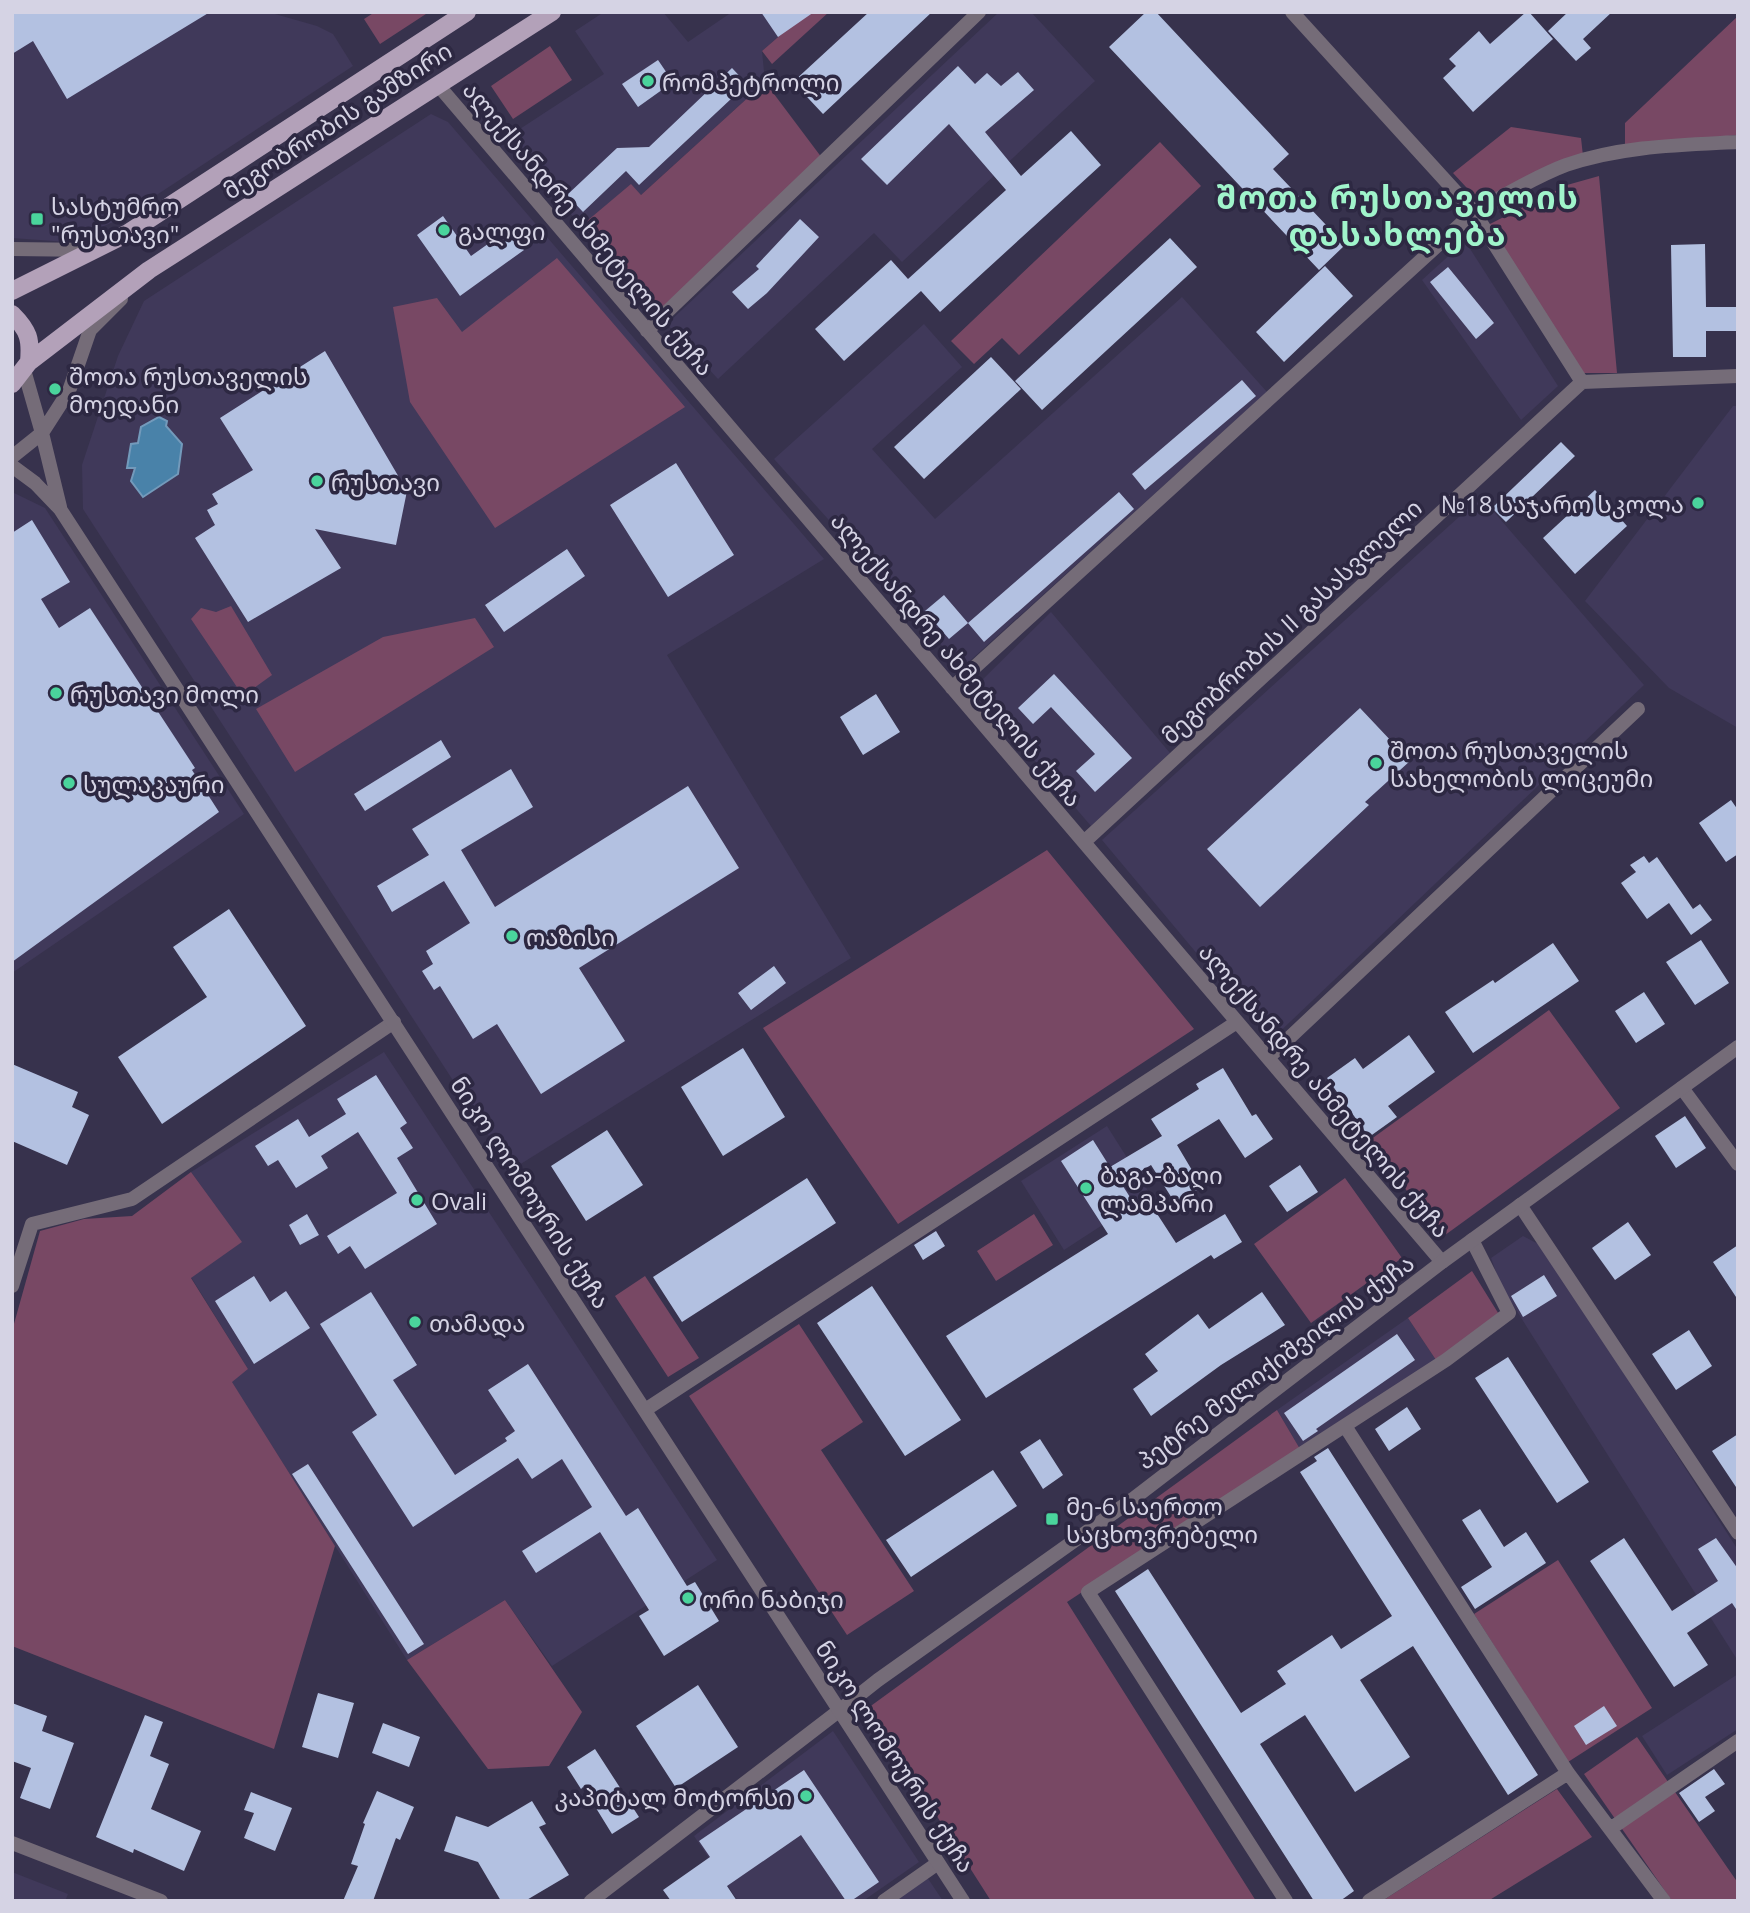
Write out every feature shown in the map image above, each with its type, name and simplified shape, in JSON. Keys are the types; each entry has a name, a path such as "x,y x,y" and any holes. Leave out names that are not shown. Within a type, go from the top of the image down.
{"main road":[{"name":"მეგობრობის გამზირი","path":"98,250 467,12"},
{"name":"მეგობრობის გამზირი","path":"149,270 552,12"},
{"path":"12,291 98,250"},
{"path":"22,372 149,270"},
{"path":"12,314 22,324 31,341 22,372"}],"street":[{"path":"647,331 979,12"},
{"path":"1292,12 1474,212 1583,382 1738,376"},
{"name":"ალექსანდრე ახმეტელის ქუჩა","path":"438,85 1442,1262"},
{"path":"952,688 1474,212 1565,166 1601,155 1671,145 1738,142"},
{"path":"12,249 98,250"},
{"path":"12,457 42,433 69,391 90,330 149,270"},
{"path":"22,372 42,433"},
{"name":"მეგობრობის II გასასვლელი","path":"1084,842 1583,382"},
{"name":"ნიკო ლომოურის ქუჩა","path":"42,433 61,509"},
{"name":"ნიკო ლომოურის ქუჩა","path":"12,466 35,483 61,509 963,1901"},
{"path":"1268,1058 1638,709"},
{"path":"12,1286 32,1224 132,1199 394,1022"},
{"path":"645,1410 1237,1022"},
{"name":"პეტრე მელიქიშვილის ქუჩა","path":"591,1901 878,1679 1133,1499 1442,1262 1738,1047"},
{"path":"1682,1088 1738,1164"},
{"path":"1520,1205 1738,1533"},
{"path":"1286,1901 1088,1592 1446,1360 1509,1313 1472,1240"},
{"path":"1345,1426 1568,1773 1664,1901"},
{"path":"1610,1829 1738,1741"},
{"path":"1369,1901 1568,1773"},
{"path":"12,1843 161,1901"},
{"path":"884,1901 938,1863"}],"shaded area":[{"path":"12,12 268,12 317,26 333,34 353,66 120,219 67,242 12,238"},
{"path":"375,12 429,12 380,44 364,19"},
{"path":"604,12 663,12 688,42 732,12 807,12 762,51 765,82 641,195 631,185 581,226 506,138 604,74 575,31"},
{"path":"807,12 829,12 772,64 762,51"},
{"path":"999,12 1031,12 1095,81 902,262 874,233 718,379 667,324"},
{"path":"1738,16 1738,135 1625,146 1625,123"},
{"path":"550,46 572,80 513,119 491,86"},
{"path":"765,82 822,158 659,314 581,226 631,184 641,195"},
{"path":"431,114 448,122 824,559 667,655 851,958 511,1170 83,509 82,465 118,356 144,301"},
{"path":"1511,127 1581,138 1583,156 1479,201 1453,173"},
{"path":"1160,142 1201,186 1019,355 1002,338 974,364 951,341"},
{"path":"1599,176 1617,373 1582,373 1488,225 1567,185"},
{"path":"1465,241 1558,386 1521,420 1422,280"},
{"path":"557,258 685,407 495,528 410,402 393,307 437,298 462,332"},
{"path":"1182,297 1267,392 962,668 774,459 924,324 962,367 872,449 935,519"},
{"name":"№18 საჯარო სკოლა","path":"1733,406 1738,406 1738,728 1669,688 1585,601"},
{"name":"რუსთავი მოლი","path":"12,492 45,508 244,814 12,973"},
{"name":"შოთა რუსთაველის სახელობის ლიცეუმი","path":"1481,497 1644,685 1270,1041 1102,840"},
{"path":"231,606 272,675 243,696 191,619 201,608 216,612"},
{"path":"1051,612 1170,753 1091,826 973,689"},
{"path":"475,618 494,647 295,772 256,709 383,637"},
{"path":"1047,850 1194,1029 898,1224 763,1028"},
{"path":"1549,1010 1620,1108 1441,1238 1370,1140"},
{"path":"384,1052 717,1560 552,1666 505,1600 407,1660 231,1381 248,1369 191,1277 241,1242 191,1172"},
{"name":"ბაგა-ბაღი ლამპარი","path":"1107,1126 1150,1194 1064,1250 1021,1181"},
{"path":"191,1172 242,1242 191,1278 248,1369 232,1382 335,1546 274,1749 12,1646 12,1331 40,1231 84,1219 132,1216"},
{"path":"1345,1178 1402,1258 1311,1323 1254,1244"},
{"path":"1034,1214 1053,1245 996,1281 977,1251"},
{"path":"1523,1236 1542,1246 1738,1550 1738,1661 1501,1286 1491,1258"},
{"path":"1472,1271 1500,1316 1438,1363 1408,1318"},
{"path":"645,1276 699,1358 668,1377 615,1296"},
{"path":"1408,1318 1438,1363 1300,1449 1277,1410"},
{"path":"799,1324 863,1422 821,1450 914,1591 847,1635 689,1396"},
{"path":"1277,1410 1300,1449 1067,1602 1256,1901 991,1901 868,1708"},
{"path":"1558,1560 1652,1708 1568,1762 1474,1614"},
{"path":"505,1600 582,1712 549,1766 488,1769 407,1660"},
{"path":"1738,1674 1738,1729 1667,1775 1642,1736"},
{"path":"833,1731 919,1862 863,1901 738,1901 694,1836"},
{"path":"1637,1737 1738,1883 1738,1901 1672,1901 1584,1774"},
{"path":"1557,1789 1592,1837 1488,1901 1382,1901"},
{"path":"12,1872 68,1894 65,1901 12,1901"},
{"path":"927,1877 943,1901 893,1901"}],"water":[{"path":"159,417 167,421 166,426 182,444 178,474 143,497 131,481 135,468 127,468 131,444 138,443 141,427"}],"building":[{"path":"12,12 210,12 67,99 33,41 12,54"},
{"path":"761,12 814,12 778,37"},
{"path":"869,12 932,12 823,114 793,82"},
{"path":"1146,12 1156,12 1289,154 1273,169 1345,245 1319,270 1109,47"},
{"path":"1529,12 1553,39 1473,112 1443,78 1456,66 1449,59 1479,31 1490,44"},
{"path":"1568,12 1612,12 1583,39 1591,48 1576,61 1548,31"},
{"path":"658,60 673,82 638,107 622,84"},
{"path":"958,66 975,84 987,73 1001,86 1018,72 1034,90 985,132 1021,176 1071,131 1101,165 940,312 921,291 844,361 815,329 891,260 908,279 1006,190 949,124 887,185 861,159"},
{"path":"732,68 747,84 639,185 626,171 583,212 567,195 617,148 649,147"},
{"path":"443,216 471,256 509,229 524,250 460,296 417,235"},
{"path":"800,219 819,237 767,293 748,309 732,292 759,269 756,266"},
{"path":"1170,238 1197,267 1042,410 1015,381"},
{"path":"1705,244 1706,307 1738,307 1738,331 1706,331 1706,357 1673,357 1671,245"},
{"path":"1325,266 1353,296 1284,362 1256,332"},
{"path":"1448,267 1494,323 1476,339 1430,282"},
{"name":"რუსთავი","path":"325,351 407,491 396,545 315,529 341,568 248,622 195,538 215,525 207,510 218,504 212,494 253,470 220,418"},
{"path":"991,357 1021,389 924,479 894,447"},
{"path":"1242,380 1256,396 1145,490 1132,474"},
{"path":"1561,442 1575,456 1506,522 1492,508"},
{"path":"676,463 734,555 668,597 610,505"},
{"path":"1595,490 1627,526 1575,574 1543,538"},
{"path":"1119,492 1134,509 984,642 968,623"},
{"name":"რუსთავი მოლი","path":"32,520 70,582 41,599 59,628 90,608 195,768 192,770 219,812 12,962 12,533"},
{"path":"567,549 585,576 504,632 485,605"},
{"path":"944,595 968,623 949,639 925,611"},
{"path":"1054,674 1132,758 1095,792 1076,771 1095,754 1051,707 1033,724 1018,708"},
{"path":"876,694 900,732 863,755 840,717"},
{"path":"1360,708 1410,761 1365,802 1369,805 1260,907 1207,849"},
{"path":"441,740 451,757 365,811 354,794"},
{"path":"511,769 533,807 461,850 495,907 688,786 739,868 579,968 625,1041 541,1094 497,1024 473,1039 440,986 434,990 422,971 433,964 426,951 470,923 444,881 392,912 377,886 429,855 412,829"},
{"path":"1731,800 1738,810 1738,854 1726,862 1699,823"},
{"path":"1644,856 1649,863 1657,857 1693,909 1700,904 1712,920 1691,935 1669,903 1647,919 1621,883 1636,872 1630,865"},
{"path":"229,909 306,1026 162,1124 118,1057 207,997 173,947"},
{"path":"1701,940 1729,983 1695,1005 1666,962"},
{"path":"1553,943 1579,981 1473,1053 1445,1012 1493,980 1495,983"},
{"path":"774,966 786,983 751,1010 738,993"},
{"path":"1644,992 1665,1024 1636,1043 1615,1011"},
{"path":"1409,1035 1435,1072 1388,1106 1397,1117 1369,1137 1327,1078 1355,1058 1363,1069"},
{"path":"743,1048 785,1117 723,1156 681,1087"},
{"path":"12,1064 78,1092 72,1107 89,1115 67,1165 12,1141"},
{"path":"1223,1068 1252,1116 1256,1114 1273,1139 1245,1158 1219,1119 1177,1145 1202,1187 1175,1203 1151,1165 1121,1183 1140,1213 1152,1206 1176,1243 1225,1214 1242,1242 1214,1259 1211,1255 986,1398 946,1336 1108,1234 1061,1161 1093,1140 1110,1167 1162,1136 1151,1119 1199,1089 1196,1084"},
{"path":"376,1075 407,1123 400,1128 413,1148 397,1158 437,1224 365,1269 350,1246 338,1254 327,1236 397,1193 358,1132 321,1156 328,1168 296,1188 278,1160 268,1166 255,1146 298,1119 309,1137 346,1114 337,1099"},
{"path":"1685,1116 1706,1148 1676,1168 1655,1136"},
{"path":"607,1130 643,1185 586,1221 551,1166"},
{"path":"1300,1165 1318,1192 1287,1212 1269,1186"},
{"path":"807,1178 836,1223 682,1322 653,1277"},
{"path":"307,1214 319,1235 300,1245 289,1225"},
{"path":"1628,1222 1651,1255 1615,1280 1592,1248"},
{"path":"936,1231 945,1246 923,1260 914,1245"},
{"path":"1738,1245 1738,1300 1713,1262"},
{"path":"1544,1275 1557,1296 1523,1317 1511,1296"},
{"path":"254,1276 270,1302 286,1291 310,1328 254,1364 215,1301"},
{"path":"872,1286 961,1420 905,1456 817,1323"},
{"path":"371,1292 417,1365 393,1380 455,1475 507,1441 505,1438 515,1431 488,1390 528,1364 626,1516 638,1508 687,1586 695,1582 719,1621 664,1656 639,1616 649,1610 600,1532 536,1573 522,1551 592,1507 562,1459 532,1479 518,1458 413,1527 352,1432 377,1415 320,1324"},
{"path":"1262,1292 1285,1325 1221,1365 1151,1416 1133,1389 1158,1371 1145,1354 1198,1314 1209,1329"},
{"path":"1689,1330 1712,1366 1676,1390 1652,1354"},
{"path":"1397,1334 1415,1360 1316,1429 1318,1431 1303,1441 1284,1413"},
{"path":"1508,1357 1589,1482 1557,1503 1475,1378"},
{"path":"1407,1407 1421,1429 1389,1451 1375,1429"},
{"path":"1738,1434 1738,1490 1712,1451"},
{"path":"1040,1439 1063,1475 1043,1489 1020,1452"},
{"path":"1328,1448 1538,1775 1508,1795 1413,1646 1360,1680 1410,1757 1355,1792 1305,1715 1260,1744 1354,1891 1340,1901 1314,1901 1115,1591 1148,1569 1241,1713 1286,1684 1277,1671 1332,1635 1341,1649 1392,1616 1300,1472 1317,1461 1314,1457"},
{"path":"308,1464 424,1644 408,1654 292,1474"},
{"path":"993,1470 1017,1506 911,1577 886,1540"},
{"path":"1480,1509 1504,1547 1526,1532 1546,1563 1475,1609 1461,1587 1492,1567 1462,1520"},
{"path":"1624,1538 1672,1611 1718,1581 1698,1549 1716,1538 1738,1569 1738,1612 1732,1603 1687,1633 1708,1665 1674,1687 1590,1561"},
{"path":"698,1685 738,1747 676,1788 636,1726"},
{"path":"318,1693 354,1703 338,1758 302,1747"},
{"path":"12,1703 47,1716 42,1731 74,1743 50,1809 20,1798 31,1768 12,1761"},
{"path":"1604,1706 1617,1726 1586,1745 1574,1726"},
{"path":"145,1715 163,1722 150,1756 169,1764 151,1809 201,1831 184,1871 134,1849 133,1853 96,1837"},
{"path":"383,1723 420,1737 409,1767 372,1753"},
{"path":"595,1749 639,1817 612,1834 583,1787 581,1789 567,1767"},
{"path":"1714,1769 1725,1784 1705,1797 1715,1811 1699,1822 1679,1793"},
{"path":"804,1770 879,1882 851,1901 846,1901 801,1835 727,1886 737,1901 671,1901 663,1890 710,1857 699,1841"},
{"path":"377,1791 414,1807 400,1840 396,1838 373,1901 343,1901 358,1866 351,1864 365,1824 363,1823"},
{"path":"251,1792 292,1808 275,1851 244,1838 254,1813 244,1810"},
{"path":"532,1801 546,1824 539,1827 569,1875 525,1901 501,1901 478,1862 444,1851 456,1816 488,1827"}],"place":[{"name":"რომპეტროლი","path":"648,81"},
{"name":"სასტუმრო \"რუსთავი\"","path":"37,219"},
{"name":"გალფი","path":"444,230"},
{"name":"შოთა რუსთაველის მოედანი","path":"55,389"},
{"name":"რუსთავი","path":"317,481"},
{"name":"№18 საჯარო სკოლა","path":"1698,503"},
{"name":"რუსთავი მოლი","path":"56,693"},
{"name":"შოთა რუსთაველის სახელობის ლიცეუმი","path":"1376,763"},
{"name":"სულაკაური","path":"69,783"},
{"name":"ოაზისი","path":"512,936"},
{"name":"ბაგა-ბაღი ლამპარი","path":"1086,1188"},
{"name":"Ovali","path":"417,1200"},
{"name":"თამადა","path":"415,1322"},
{"name":"მე-6 საერთო საცხოვრებელი","path":"1052,1519"},
{"name":"ორი ნაბიჯი","path":"688,1598"},
{"name":"კაპიტალ მოტორსი","path":"806,1796"}],"district":[{"name":"შოთა რუსთაველის დასახლება","path":"1398,214"}]}
